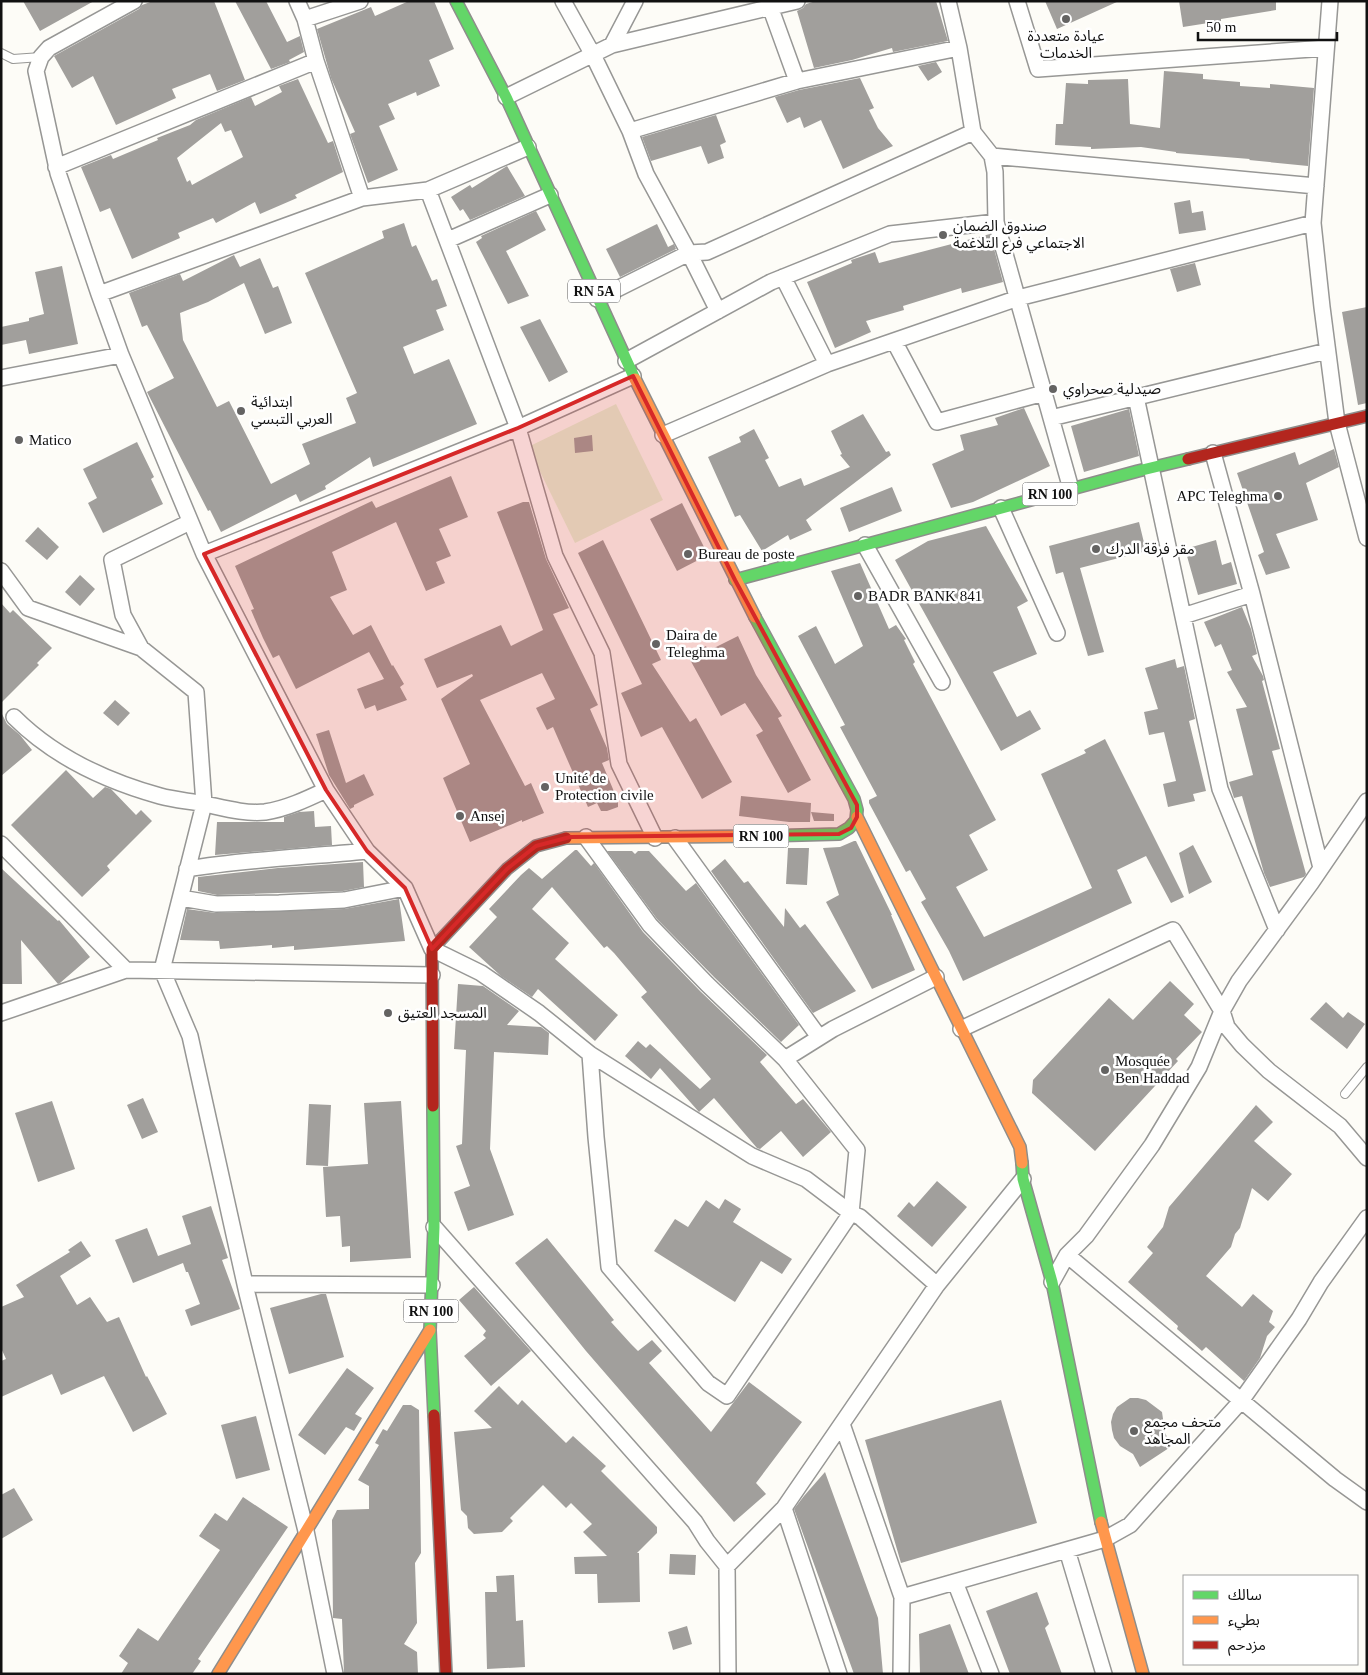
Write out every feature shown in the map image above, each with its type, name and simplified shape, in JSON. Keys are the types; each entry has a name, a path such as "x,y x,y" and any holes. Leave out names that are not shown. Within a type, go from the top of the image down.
{"main road":[{"name":"RN 5A","path":"456,1 506,98 633,376 736,580"},
{"name":"RN 100","path":"736,580 1151,468 1367,416"},
{"path":"736,580 854,799 858,811 857,817 1020,1147 1023,1179 1052,1282 1105,1539 1143,1674"},
{"name":"RN 100","path":"446,1674 430,1330 434,1226 432,949 506,869 536,846 570,837 675,838 839,834 851,828 857,817"},
{"path":"218,1674 430,1330"}],"street":[{"path":"134,1 49,48 41,57 36,71 56,167 121,355 190,522 204,554 326,790 367,851 405,888 432,949 482,973 539,1013 590,1054 752,1156 806,1179 851,1213 860,1217 937,1285"},
{"path":"297,1 305,19 316,61 362,198"},
{"path":"305,19 360,1"},
{"path":"563,1 593,54 630,131 646,174 718,311"},
{"path":"612,45 635,1"},
{"path":"506,98 612,45 769,5 798,1"},
{"path":"948,1 959,48 973,132 992,156 995,172 996,222 1071,489"},
{"path":"1017,1 1038,69 1326,48"},
{"path":"1330,1 1314,223 1327,351 1337,423 1367,538"},
{"path":"769,5 797,81"},
{"path":"630,131 797,81 959,48"},
{"path":"56,167 316,61"},
{"path":"597,299 689,253 707,252 973,132"},
{"path":"99,294 362,198 428,190 528,147"},
{"path":"992,156 1316,186"},
{"path":"428,190 518,428 555,556 602,654 619,764 655,838"},
{"path":"448,240 550,195"},
{"path":"626,361 783,277 890,234 996,222"},
{"path":"663,436 827,364 1018,298 1314,223"},
{"path":"783,277 827,364"},
{"path":"894,341 937,422 1044,392"},
{"path":"1051,418 1327,351"},
{"path":"1,378 121,355"},
{"path":"204,554 518,428 633,376"},
{"path":"1136,398 1220,789 1277,930"},
{"path":"1213,453 1252,594 1321,868"},
{"path":"1001,508 1056,633"},
{"path":"141,648 123,615 112,560 190,522"},
{"path":"865,545 942,682"},
{"path":"1,571 28,608 141,648 196,692 204,804 162,970 190,1036 245,1284 306,1531 335,1674"},
{"path":"1183,616 1252,594"},
{"path":"14,717 44,744 96,773 122,784 161,796 228,810 264,812 300,802 326,790"},
{"path":"1052,1282 1067,1255 1086,1236 1152,1145 1199,1067 1222,1011 1239,981 1367,801"},
{"path":"586,837 650,925 707,984 785,1059 857,1150 851,1213 728,1396 708,1384 609,1267 590,1054"},
{"path":"675,838 819,1037"},
{"path":"1,844 126,970"},
{"path":"188,868 231,861 367,851"},
{"path":"181,898 216,904 279,903 344,900 405,888"},
{"path":"961,1029 1173,930 1222,1011 1227,1027 1242,1045 1269,1071 1340,1126 1367,1158"},
{"path":"1,1013 126,970 432,975"},
{"path":"785,1059 819,1037 936,977"},
{"path":"727,1566 784,1508 937,1285 1023,1179"},
{"path":"902,1597 1105,1539 1130,1525 1241,1401 1299,1319 1321,1282 1367,1218"},
{"path":"434,1226 695,1522 727,1566 728,1674"},
{"path":"1067,1255 1335,1479 1367,1502"},
{"path":"245,1284 432,1285"},
{"path":"842,1424 902,1597 901,1674"},
{"path":"784,1508 839,1674"},
{"path":"1067,1550 1104,1674"},
{"path":"955,1582 991,1674"}],"lane":[{"path":"1,53 13,59 41,57"},
{"path":"1345,1094 1367,1067"}],"highlighted area":[{"path":"633,376 735,580 857,805 857,817 851,828 839,834 570,837 536,846 507,869 432,949 405,888 367,851 326,790 204,554 518,428"}],"green space":[{"path":"616,404 663,500 575,543 528,447"}],"building":[{"path":"23,1 94,1 40,31"},
{"path":"153,1 214,1 245,80 217,91 210,74 172,89 176,98 116,125 93,76 72,88 54,56 139,9 142,5"},
{"path":"235,1 266,1 287,42 300,36 304,52 289,60 290,62 271,69"},
{"path":"409,1 434,1 454,49 429,60 440,86 417,96 416,92 388,104 395,119 379,126 398,170 368,183 350,134 355,132 331,78 317,29 371,7 375,16"},
{"path":"816,1 936,1 948,41 893,52 892,48 852,60 814,68 797,11 806,4"},
{"name":"عيادة متعددة الخدمات","path":"1045,1 1119,1 1057,29"},
{"path":"1179,1 1276,1 1276,10 1183,27"},
{"path":"936,62 942,72 928,81 918,66"},
{"path":"1164,71 1203,74 1203,79 1240,82 1240,86 1270,88 1270,84 1314,88 1308,166 1176,153 1141,147 1091,149 1091,147 1055,145 1056,124 1063,124 1066,83 1088,84 1088,80 1128,79 1130,124 1160,128"},
{"path":"860,78 874,108 869,110 878,128 893,146 843,169 821,120 804,128 800,117 787,123 775,97 799,90"},
{"path":"298,79 328,143 333,141 343,172 295,195 297,198 260,214 255,202 216,223 213,218 178,233 180,238 132,259 110,208 100,212 81,167 111,155 113,159 190,125 196,120 251,97 255,106 282,92 279,86","holes":["221,123 225,132 231,130 243,157 192,185 190,180 187,182 177,158"]},
{"path":"716,115 726,142 720,145 724,158 708,164 701,146 651,161 642,137"},
{"path":"507,166 525,196 470,220 463,209 460,211 451,197 470,185 472,188"},
{"path":"1190,200 1192,213 1203,211 1206,230 1179,234 1174,203"},
{"path":"536,211 546,230 506,251 529,296 508,304 476,242 482,238 481,236"},
{"path":"404,223 412,247 416,245 432,281 437,279 447,306 436,310 444,330 403,347 414,374 449,359 477,424 373,467 370,457 325,486 326,489 300,502 296,494 221,532 210,510 208,511 147,392 174,378 147,325 142,327 129,293 180,274 183,281 234,255 240,267 260,258 273,288 278,286 292,323 265,334 244,283 208,302 180,313 183,340 217,407 229,401 271,484 310,464 302,444 356,423 346,398 357,393 305,273 384,238 382,231"},
{"path":"657,224 668,247 674,244 676,249 620,277 606,249"},
{"path":"990,234 1003,282 962,293 961,288 903,306 904,310 866,321 871,332 835,348 807,282 852,263 851,260 875,252 879,263"},
{"path":"1195,263 1201,285 1177,292 1170,269"},
{"path":"62,266 78,344 29,354 26,340 1,345 1,327 29,321 29,318 44,314 35,272"},
{"path":"1367,307 1367,403 1358,405 1342,312"},
{"path":"540,319 568,372 549,382 520,327"},
{"path":"1024,408 1050,466 973,502 951,508 932,464 964,450 960,435 998,425 995,418"},
{"path":"1129,409 1139,456 1084,472 1071,426"},
{"path":"863,414 886,452 889,451 891,455 806,520 812,530 790,540 788,535 762,551 740,515 735,517 708,457 741,442 739,437 754,429 769,458 765,460 779,487 801,478 804,486 850,467 840,455 842,454 831,431"},
{"path":"592,435 593,451 575,453 574,438"},
{"path":"137,442 154,477 151,479 163,504 103,533 88,503 97,498 83,469"},
{"name":"APC Teleghma","path":"1334,449 1339,467 1306,483 1318,520 1276,534 1290,568 1266,575 1258,555 1264,552 1237,473 1295,452 1299,465"},
{"path":"451,476 468,517 439,529 451,556 436,562 445,583 426,591 396,522 332,552 347,590 330,597 353,635 371,625 392,666 404,684 400,687 407,700 377,711 375,705 365,709 357,689 384,679 369,652 296,689 279,655 273,658 263,638 251,610 254,609 235,566 372,501 376,508"},
{"path":"892,487 902,511 849,532 840,508"},
{"path":"523,502 529,502 546,559 569,608 553,614 598,705 590,709 607,748 609,760 602,763 618,801 618,807 601,811 597,803 588,807 553,727 547,730 536,708 555,699 542,673 480,700 525,786 531,783 544,813 522,822 522,820 470,842 443,778 470,764 441,699 473,676 472,674 437,688 424,659 501,625 511,646 543,630 497,512"},
{"path":"682,503 708,555 677,571 650,519"},
{"path":"1139,522 1146,551 1080,568 1104,652 1088,656 1063,572 1056,574 1049,546"},
{"path":"986,526 1028,601 1017,607 1037,654 993,672 1017,717 1030,710 1041,729 1001,751 895,560 928,541"},
{"path":"38,527 59,547 47,560 25,541"},
{"path":"603,540 661,660 652,664 690,722 696,718 732,782 702,799 662,727 641,737 621,693 642,684 578,553"},
{"path":"1216,540 1222,565 1231,562 1237,584 1198,595 1185,549"},
{"path":"860,563 889,629 896,625 906,639 904,640 915,662 913,664 996,820 969,835 988,870 956,887 984,937 1092,888 1041,774 1086,753 1084,750 1105,739 1184,897 1171,903 1146,856 1117,870 1132,903 963,981 949,951 921,902 926,899 910,870 906,872 869,803 869,800 877,796 840,727 845,725 798,636 816,626 835,664 863,646 831,571"},
{"path":"80,575 95,589 80,606 65,592"},
{"path":"1,603 10,613 13,610 52,648 37,663 39,665 1,703"},
{"path":"1242,607 1251,629 1257,654 1252,656 1263,676 1264,680 1262,681 1280,749 1272,751 1306,874 1304,877 1270,887 1264,873 1242,796 1234,798 1229,782 1253,775 1236,709 1247,707 1227,672 1232,670 1221,644 1215,647 1204,622"},
{"path":"738,636 756,675 782,716 778,718 811,780 788,793 756,735 763,731 745,703 721,716 688,656 706,646 708,651"},
{"path":"1175,659 1177,668 1184,666 1195,719 1189,721 1206,791 1193,794 1195,801 1168,807 1163,784 1176,781 1164,732 1149,735 1144,712 1158,709 1145,668"},
{"path":"115,700 130,713 118,726 103,713"},
{"path":"1,712 7,724 20,735 32,750 1,776"},
{"path":"329,730 346,783 364,774 374,795 350,809 329,775 316,734"},
{"path":"66,770 93,798 105,787 111,789 136,815 141,810 152,821 107,866 110,870 82,897 11,825"},
{"path":"741,796 811,803 810,822 789,822 739,816"},
{"path":"314,811 315,827 331,826 332,845 215,855 217,822 284,822 284,817 299,812"},
{"path":"811,812 834,814 834,821 814,821"},
{"path":"856,841 892,915 915,970 872,989 826,902 839,895 823,848 840,847"},
{"path":"1193,845 1212,882 1189,894 1179,853"},
{"path":"788,848 809,848 807,885 786,884"},
{"path":"575,850 591,866 594,863 643,932 700,991 767,1055 760,1062 796,1104 803,1099 831,1132 803,1157 781,1131 760,1149 757,1148 714,1098 699,1112 660,1068 651,1079 625,1056 638,1041 646,1048 650,1044 700,1089 711,1079 641,997 647,992 614,953 607,946 604,948 552,887 532,909 569,943 555,959 618,1015 595,1041 538,989 532,997 501,976 469,947 497,917 489,909 521,875 529,868 542,879"},
{"path":"607,851 632,851 635,854 638,851 649,851 686,891 696,883 799,1025 781,1042 657,919"},
{"path":"725,859 744,883 748,881 784,927 785,908 800,928 805,924 856,991 813,1013 711,871"},
{"path":"363,862 364,887 343,891 217,895 198,891 198,877 278,868"},
{"path":"1,868 59,920 90,957 60,983 58,984 21,940 22,984 1,984"},
{"path":"399,899 405,941 294,950 294,946 272,948 272,945 220,949 219,941 180,940 187,909 216,913 344,909"},
{"name":"Mosquée Ben Haddad","path":"1170,981 1194,1004 1184,1015 1202,1032 1176,1059 1178,1061 1095,1151 1032,1093 1033,1080 1109,998 1133,1020"},
{"path":"458,984 483,986 519,1011 507,1025 541,1027 549,1033 548,1055 494,1052 490,1149 514,1215 468,1231 454,1192 470,1186 456,1146 462,1144 466,1050 454,1049"},
{"path":"1326,1002 1343,1018 1348,1012 1365,1024 1347,1049 1310,1019"},
{"path":"143,1098 158,1132 142,1139 127,1105"},
{"path":"52,1101 75,1169 38,1182 15,1113"},
{"path":"401,1101 411,1258 350,1262 350,1246 342,1247 340,1216 326,1217 323,1167 368,1164 364,1103"},
{"path":"309,1104 331,1105 328,1166 306,1165"},
{"path":"1256,1105 1273,1122 1254,1141 1292,1174 1268,1201 1252,1188 1240,1228 1235,1234 1231,1247 1206,1276 1242,1307 1253,1294 1273,1311 1269,1322 1275,1327 1267,1336 1260,1358 1244,1381 1206,1347 1202,1351 1177,1329 1178,1326 1128,1282 1153,1253 1147,1247 1163,1227 1169,1207"},
{"path":"937,1181 967,1207 932,1247 897,1216 909,1202 914,1207"},
{"path":"725,1199 741,1209 733,1222 792,1259 782,1274 761,1261 735,1302 654,1251 675,1219 688,1227 706,1200 719,1209"},
{"path":"211,1206 228,1258 222,1260 240,1309 191,1326 185,1310 200,1304 183,1263 133,1283 115,1240 147,1228 158,1256 191,1244 182,1216"},
{"path":"547,1238 614,1320 611,1322 638,1351 652,1340 662,1351 649,1363 711,1432 749,1382 802,1422 756,1483 766,1494 734,1522 586,1351 515,1263"},
{"path":"81,1241 91,1256 60,1276 77,1305 90,1297 107,1322 119,1317 146,1377 167,1414 133,1432 104,1376 61,1395 52,1374 1,1397 1,1361 6,1359 1,1348 1,1307 24,1297 16,1285 70,1252 68,1250"},
{"path":"474,1287 531,1351 491,1386 464,1356 486,1338 483,1335 486,1331 459,1300"},
{"path":"326,1294 344,1357 289,1374 270,1308"},
{"path":"347,1368 374,1388 355,1414 362,1418 354,1431 346,1427 325,1455 298,1435"},
{"path":"499,1386 518,1405 522,1400 566,1443 573,1436 606,1466 601,1471 657,1527 657,1533 637,1553 639,1553 640,1602 598,1603 597,1574 575,1574 574,1557 607,1556 583,1532 592,1524 571,1503 566,1508 543,1485 510,1518 513,1521 502,1532 474,1534 468,1528 467,1516 461,1510 454,1432 492,1428 474,1411"},
{"path":"1130,1398 1146,1400 1162,1412 1165,1433 1172,1446 1140,1467 1133,1454 1120,1446 1114,1438 1112,1430 1113,1414 1117,1407"},
{"path":"1001,1400 1037,1523 901,1563 865,1440"},
{"path":"403,1405 411,1405 419,1410 421,1553 415,1563 417,1623 404,1644 417,1652 418,1674 344,1674 342,1619 333,1618 332,1520 337,1510 369,1509 369,1486 358,1480 379,1445 375,1443 383,1429 387,1431"},
{"path":"256,1416 270,1470 236,1479 221,1425"},
{"path":"825,1472 878,1618 883,1674 854,1674 794,1509"},
{"path":"14,1488 33,1520 1,1539 1,1495"},
{"path":"243,1497 288,1527 198,1659 201,1661 192,1674 121,1674 128,1663 119,1656 138,1628 158,1641 220,1550 199,1536 215,1513 227,1521"},
{"path":"670,1554 696,1555 695,1575 669,1574"},
{"path":"514,1575 516,1621 523,1620 525,1667 487,1669 485,1592 497,1592 496,1576"},
{"path":"1037,1592 1049,1624 1045,1628 1062,1674 1010,1674 986,1611"},
{"path":"950,1624 969,1674 920,1674 919,1634"},
{"path":"687,1626 692,1644 673,1650 668,1632"}],"traffic: fast":[{"path":"456,1 506,97 635,379"},
{"path":"735,580 1188,459"},
{"path":"755,617 854,799 857,810 856,820 849,828 839,834 764,836"},
{"path":"433,1106 434,1227 430,1330 434,1415"},
{"path":"1022,1163 1023,1179 1052,1282 1101,1522"}],"traffic: slow":[{"path":"635,379 755,617"},
{"path":"857,817 1020,1147 1022,1163"},
{"path":"566,838 764,836"},
{"path":"218,1674 430,1330"},
{"path":"1101,1522 1143,1674"}],"traffic: jam":[{"path":"1188,459 1367,416"},
{"path":"433,1106 432,949 507,869 536,846 566,838"},
{"path":"434,1415 446,1674"}],"place":[{"name":"عيادة متعددة الخدمات","path":"1066,19"},
{"name":"صندوق الضمان الاجتماعي فرع التلاغمة","path":"943,235"},
{"name":"صيدلية صحراوي","path":"1053,389"},
{"name":"ابتدائية العربي التبسي","path":"241,411"},
{"name":"Matico","path":"19,440"},
{"name":"APC Teleghma","path":"1278,496"},
{"name":"مقر فرقة الدرك","path":"1096,549"},
{"name":"Bureau de poste","path":"688,554"},
{"name":"BADR BANK 841","path":"858,596"},
{"name":"Daira de Teleghma","path":"656,644"},
{"name":"Unité de Protection civile","path":"545,787"},
{"name":"Ansej","path":"460,816"},
{"name":"المسجد العتيق","path":"388,1013"},
{"name":"Mosquée Ben Haddad","path":"1105,1070"},
{"name":"متحف مجمع المجاهد","path":"1134,1431"}]}
